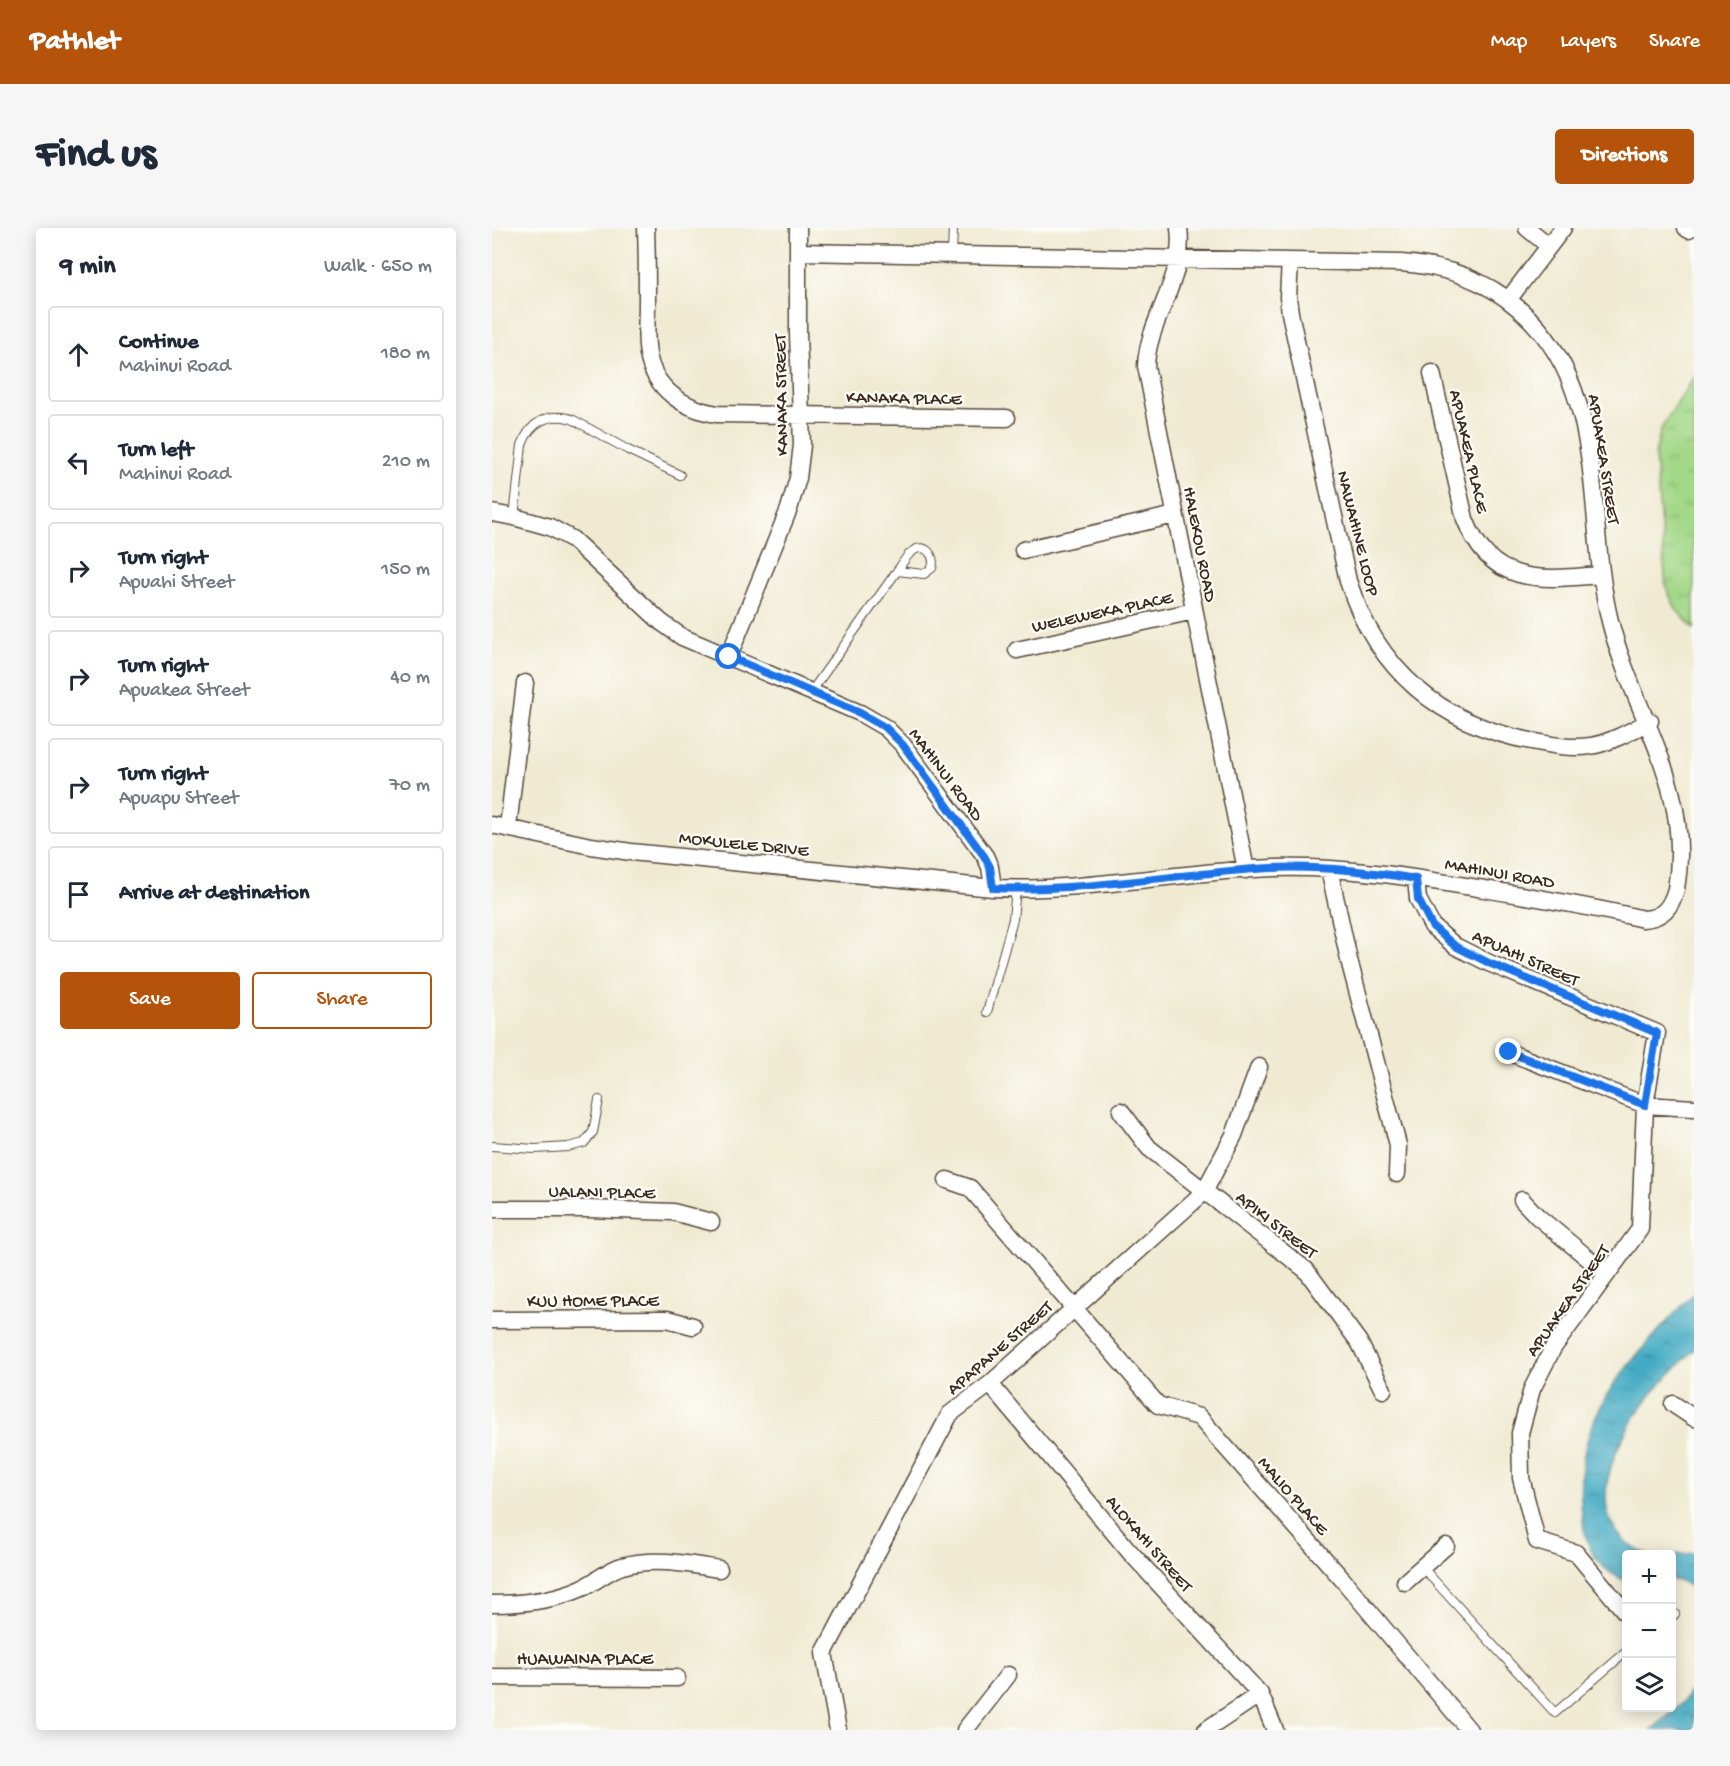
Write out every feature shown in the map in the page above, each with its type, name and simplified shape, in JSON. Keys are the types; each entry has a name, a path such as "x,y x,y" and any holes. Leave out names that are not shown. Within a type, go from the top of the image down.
{"street":[{"name":"KANAKA PLACE","path":"646,228 648,352 654,373 666,390 684,404 706,412 1007,418"},
{"name":"KANAKA STREET","path":"729,657 794,494 801,454 798,228"},
{"name":"HALEKOU ROAD","path":"1179,228 1179,259 1149,346 1146,366 1246,870"},
{"path":"1527,228 1549,246"},
{"path":"1508,300 1563,228"},
{"name":"APUAKEA STREET","path":"798,252 1421,264 1460,274 1508,300 1527,316 1551,343 1576,392 1584,427 1606,603 1616,640 1675,784 1682,830 1680,876 1673,901 1662,914"},
{"name":"NAWAHINE LOOP","path":"1290,261 1288,297 1290,313 1348,581 1365,624 1390,662 1416,689 1446,711 1479,727 1514,738 1559,746 1590,746 1610,740 1650,721"},
{"name":"APUAKEA PLACE","path":"1432,373 1465,519 1469,530 1483,551 1502,566 1526,576 1552,579 1601,575"},
{"name":"MAHINUI ROAD","path":"492,513 514,516 550,527 573,539 671,631 682,638 812,692 886,728 903,745 984,856 990,867 993,888 1016,889 1246,870 1329,869 1416,879 1534,897 1643,919 1662,914"},
{"path":"1023,550 1175,515"},
{"name":"WELEWEKA PLACE","path":"1017,650 1194,611"},
{"path":"500,826 525,683"},
{"name":"MOKULELE DRIVE","path":"500,826 564,841 630,852 993,888"},
{"path":"1329,869 1349,960 1398,1145 1397,1174"},
{"name":"APUAHI STREET","path":"1416,879 1418,899 1432,926 1455,946 1489,963 1657,1033"},
{"name":"APUAKEA STREET","path":"1622,1608 1576,1553 1537,1541 1521,1478 1520,1433 1532,1389 1553,1348 1640,1229 1645,1105 1657,1033"},
{"path":"1509,1052 1645,1105 1694,1108"},
{"name":"APAPANE STREET","path":"838,1730 824,1653 950,1414 990,1384 1204,1192 1234,1135 1259,1067"},
{"name":"APIKI STREET","path":"1121,1111 1149,1148 1306,1270 1359,1342 1383,1390"},
{"name":"MALIO PLACE","path":"947,1180 970,1188 1158,1405 1198,1417 1343,1580 1469,1730"},
{"path":"1522,1200 1537,1216 1607,1274"},
{"name":"UALANI PLACE","path":"492,1209 673,1212 711,1222"},
{"name":"KUU HOME PLACE","path":"492,1320 668,1319 693,1326"},
{"name":"ALOKAHI STREET","path":"990,1384 1129,1551 1260,1695 1275,1730"},
{"path":"1674,1404 1694,1418"},
{"path":"1405,1582 1446,1546"},
{"path":"492,1604 526,1604 560,1596 583,1588 621,1566 671,1562 719,1569"},
{"path":"965,1730 1008,1675"},
{"name":"HUAWAINA PLACE","path":"492,1677 677,1678"},
{"path":"1206,1730 1260,1695"}],"lane":[{"path":"952,255 953,228"},
{"path":"514,516 522,445 529,430 549,417 572,419 628,450 681,474"},
{"path":"812,692 897,571"},
{"path":"987,1012 1013,919 1016,889"},
{"path":"492,1146 535,1149 568,1147 584,1143 593,1132 599,1100"},
{"path":"1422,1567 1555,1713 1622,1656"}],"green space":[{"path":"1694,376 1694,629 1676,609 1666,587 1655,455 1661,429"}],"water":[{"path":"1694,1293 1694,1350 1640,1408 1622,1439 1609,1473 1606,1490 1611,1522 1626,1542 1639,1550 1622,1550 1622,1579 1608,1571 1591,1551 1583,1522 1580,1484 1584,1451 1594,1421 1608,1394 1647,1344"},
{"path":"1694,1553 1694,1588 1676,1580 1676,1555"},
{"path":"1694,1686 1694,1730 1651,1730 1673,1712 1676,1712"}],"route":[{"path":"729,657 860,713 886,728 903,745 984,856 990,867 993,888 1055,887 1274,868 1356,871 1416,879 1418,899 1432,926 1455,946 1489,963 1657,1033 1645,1105 1509,1052"}]}
